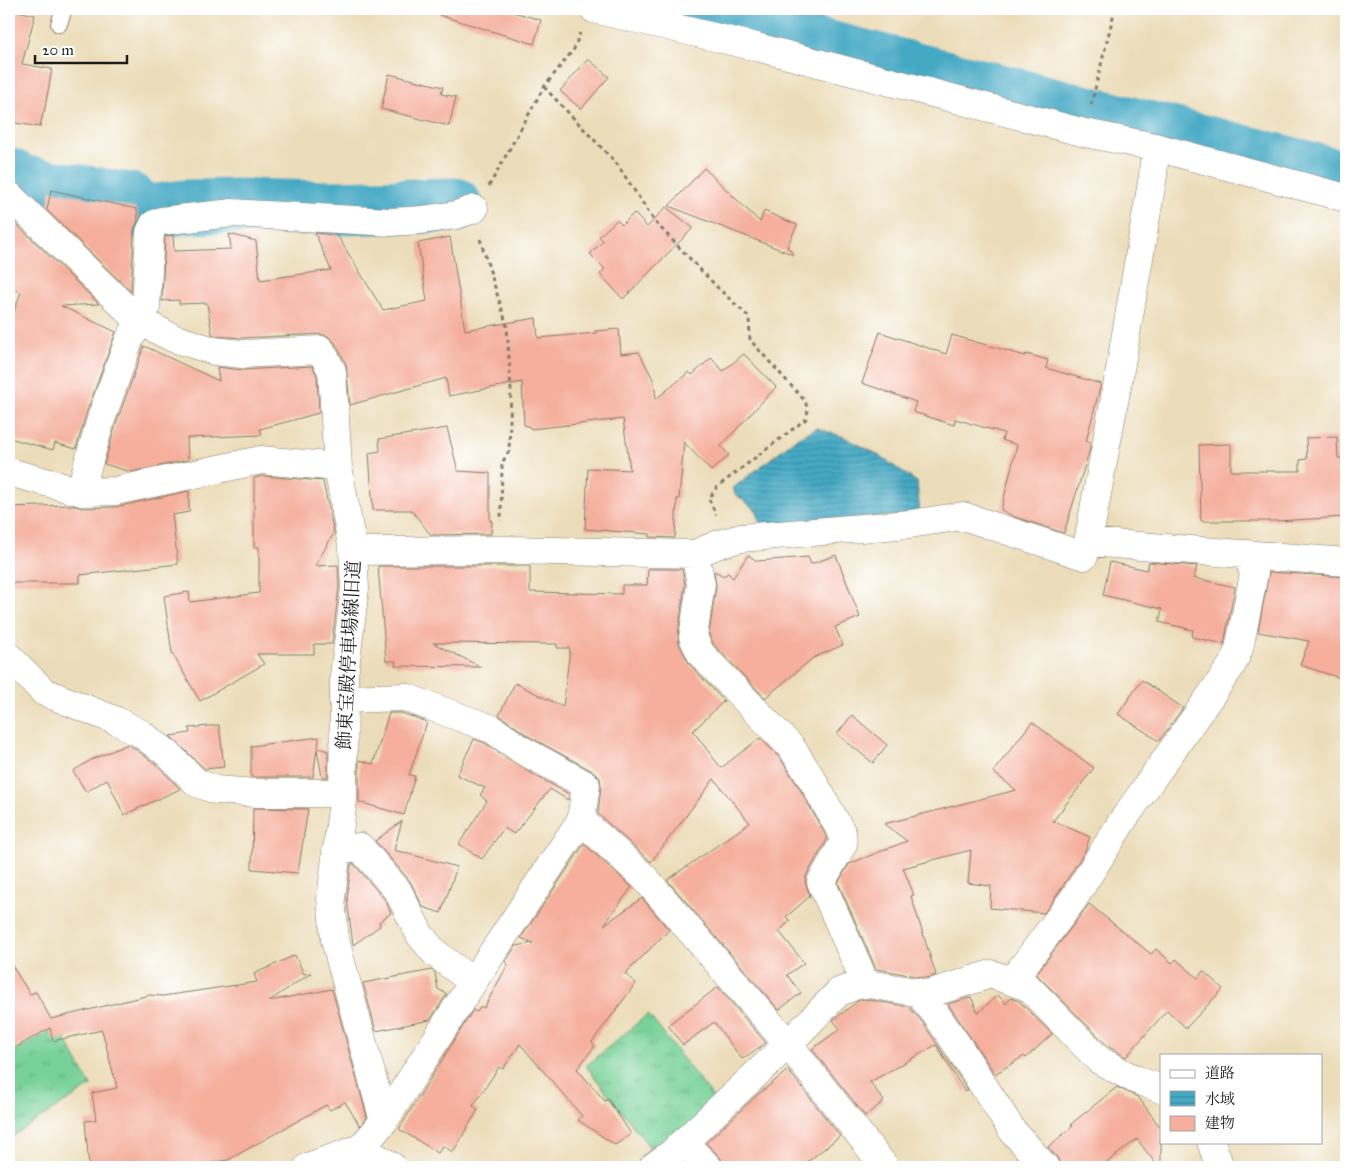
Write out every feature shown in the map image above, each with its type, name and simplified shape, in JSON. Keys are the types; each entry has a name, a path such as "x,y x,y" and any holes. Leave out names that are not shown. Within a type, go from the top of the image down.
{"street":[{"path":"589,17 758,46 1088,119 1156,147 1346,198"},
{"path":"353,551 501,550 695,554 719,544 741,538 910,524 963,516 1084,556 1125,342 1153,176 1156,147"},
{"name":"飾東宝殿停車場線旧道","path":"9,195 96,281 140,321 172,338 214,351 242,354 321,350 332,370 338,467 353,551 355,588 344,676 343,793 331,898 336,940 384,1121"},
{"path":"82,492 85,474 102,416 129,340 146,308 150,232 154,224 161,221 232,213 391,222 456,215 474,209"},
{"path":"9,472 82,492 115,491 261,460 338,467"},
{"path":"1088,542 1346,562"},
{"path":"695,554 701,584 693,637 701,654 792,748 842,833 843,844 821,882 860,971 862,983"},
{"path":"1012,981 1074,898 1123,820 1232,665 1239,649 1254,574 1247,554"},
{"path":"9,658 44,692 117,721 140,733 168,753 197,783 216,790 256,793 343,793"},
{"path":"344,699 405,696 492,729 522,750 586,785 581,820 358,1158"},
{"path":"581,820 644,877 788,1044 885,1167"},
{"path":"336,850 360,847 398,891 425,941 436,954 473,982"},
{"path":"653,1167 683,1142 788,1044 838,992 862,983 928,994 991,974 1012,981 1028,987 1099,1060 1134,1079 1160,1089"},
{"path":"917,992 935,1013 958,1046 1012,1130 1045,1167"},
{"path":"683,1142 708,1167"},
{"path":"1212,1144 1220,1167"},
{"path":"308,1167 358,1158 393,1167"}],"path":[{"path":"1088,119 1115,9"},
{"path":"501,550 502,463 509,451 510,359 507,326 480,238 478,219 474,209 544,87 574,49 589,17"},
{"path":"544,87 617,164 654,222 749,317 750,340 805,401 808,410 806,419 717,487 708,499 728,542"}],"green space":[{"path":"648,1014 719,1105 655,1154 586,1066"},
{"path":"58,1026 91,1086 9,1138 9,1055"}],"water":[{"path":"817,428 844,437 875,453 917,482 920,514 760,526 757,511 735,494 733,488 797,438"}],"building":[{"path":"9,9 35,15 22,64 52,69 40,127 9,122"},
{"path":"440,9 503,9 541,20 534,44 439,15"},
{"path":"588,59 609,77 581,109 560,91"},
{"path":"389,74 443,87 441,94 456,97 449,126 381,109"},
{"path":"704,168 760,222 764,211 797,225 787,247 794,255 669,206"},
{"path":"51,190 137,209 138,221 134,231 131,292 47,210"},
{"path":"666,207 693,228 623,299 600,274 605,269 590,254 603,241 599,236 617,220 622,225 634,213 647,227"},
{"path":"9,217 99,304 61,306 116,332 87,411 76,449 55,443 53,450 9,438 9,325 21,292 9,287"},
{"path":"315,233 337,235 383,310 427,301 418,243 450,237 465,330 536,318 538,338 619,329 621,354 639,352 654,381 656,399 689,372 692,375 711,358 723,371 744,354 776,387 721,446 729,455 711,471 684,442 679,499 677,499 675,538 585,529 588,468 630,470 623,419 531,429 524,425 522,382 449,396 446,378 350,405 346,364 335,343 328,336 320,334 242,338 217,336 212,334 207,303 179,304 179,300 162,301 165,236 173,235 174,251 231,249 229,234 256,241 260,280 331,270"},
{"path":"880,332 946,354 952,335 1025,356 1026,354 1048,360 1046,368 1101,384 1086,441 1091,443 1089,452 1064,533 1015,517 1001,510 1017,445 1002,440 1004,433 955,419 954,425 913,412 916,402 862,383"},
{"path":"144,346 219,381 217,367 243,370 312,366 317,375 319,413 260,429 262,435 187,438 188,460 131,472 104,464"},
{"path":"447,428 458,471 490,473 491,534 431,535 411,510 373,510 369,453 380,451 379,439"},
{"path":"1337,437 1338,458 1342,458 1345,517 1277,521 1201,521 1199,445 1231,444 1231,471 1300,471 1300,460 1307,459 1306,438"},
{"path":"262,476 323,481 334,533 315,566 338,565 339,587 332,644 314,644 314,654 257,654 264,664 200,701 172,653 164,596 189,592 190,602 259,593 259,547 254,547 254,478"},
{"path":"189,491 189,512 172,515 178,564 80,575 80,583 9,583 9,507 71,505 82,508 116,507"},
{"path":"748,555 757,561 808,557 811,564 836,555 860,617 835,627 843,645 813,658 765,698 714,645 709,635 716,586 714,571 724,576 728,573 733,578"},
{"path":"1110,562 1147,570 1149,562 1197,566 1194,578 1235,587 1224,644 1192,637 1193,630 1159,622 1162,609 1103,595"},
{"path":"378,566 530,566 530,592 622,594 622,585 647,585 648,569 682,569 685,584 678,635 679,644 690,665 724,701 693,731 721,768 760,738 780,758 800,789 827,838 807,874 805,881 810,896 786,917 790,921 779,931 804,963 787,975 801,993 779,1010 667,880 750,823 714,779 651,862 598,814 601,787 600,778 594,772 530,737 499,715 515,683 563,707 570,648 557,648 557,644 433,643 481,667 395,666 396,661 386,661"},
{"path":"1269,572 1346,577 1346,680 1300,665 1309,641 1258,632"},
{"path":"1142,680 1183,708 1159,741 1118,714"},
{"path":"389,713 402,713 427,722 409,775 415,776 404,815 359,802 359,760 373,764"},
{"path":"852,715 887,745 873,763 837,734"},
{"path":"1032,722 1094,768 1053,821 1090,837 1085,851 1061,889 1044,913 990,908 991,886 968,883 971,850 903,868 914,895 911,896 936,975 927,978 876,969 838,883 849,864 907,841 884,824 1016,790 993,772"},
{"path":"219,725 224,767 205,769 170,736 190,733 189,728"},
{"path":"319,737 318,748 328,751 328,777 322,777 317,749 313,777 251,777 251,746"},
{"path":"474,739 485,743 514,764 569,794 568,800 550,789 514,834 504,828 482,859 459,844 487,801 480,795 485,788 457,775"},
{"path":"128,744 157,765 180,789 124,815 107,779 86,792 73,771 91,760"},
{"path":"253,808 308,809 298,873 252,869"},
{"path":"402,821 394,850 457,867 441,913 423,907 410,881 375,841"},
{"path":"584,844 632,887 604,925 642,898 669,930 625,974 636,983 592,1042 595,1046 577,1069 605,1101 608,1099 631,1134 615,1145 578,1120 582,1116 520,1044 503,1069 499,1067 473,1106 478,1110 453,1152 443,1146 438,1153 399,1129 473,1010 477,1012 481,1006 484,1008 508,964 505,962 516,946 533,943 521,938"},
{"path":"351,864 354,864 385,900 391,913 379,922 380,926 353,945 347,898"},
{"path":"1089,904 1151,954 1156,949 1172,963 1176,959 1198,978 1203,971 1223,989 1186,1028 1167,1010 1126,1057 1109,1047 1036,974"},
{"path":"295,955 304,974 311,973 269,1001 332,989 367,1117 360,1126 345,1102 330,1110 326,1105 228,1160 187,1167 155,1167 154,1163 116,1167 89,1167 85,1121 96,1120 92,1093 117,1088 102,1030 53,1041 50,1028 9,1051 9,961 30,994 36,992 51,1019 150,995 163,996 257,982 254,974"},
{"path":"432,970 435,973 438,989 447,994 430,1020 376,1031 363,983"},
{"path":"718,987 766,1043 742,1059 714,1022 683,1045 668,1025"},
{"path":"998,995 1006,1004 1011,998 1019,1001 1052,1034 1026,1058 1024,1056 995,1074 948,1004 971,997 978,1013"},
{"path":"864,999 909,1007 923,1023 968,1090 965,1092 936,1045 870,1082 884,1101 865,1116 812,1049 840,1029 833,1020 858,1001"},
{"path":"788,1070 840,1136 801,1167 723,1167 723,1162 719,1156 706,1143 756,1096"},
{"path":"1117,1087 1138,1097 1160,1127 1161,1167 1158,1167 1137,1139 1101,1167 1061,1167 1057,1157 1048,1147 1073,1126 1071,1124"}],"waterway":[{"path":"673,9 1346,178"},
{"path":"9,175 24,183 130,200 146,213 184,207 332,208 455,205"}]}
